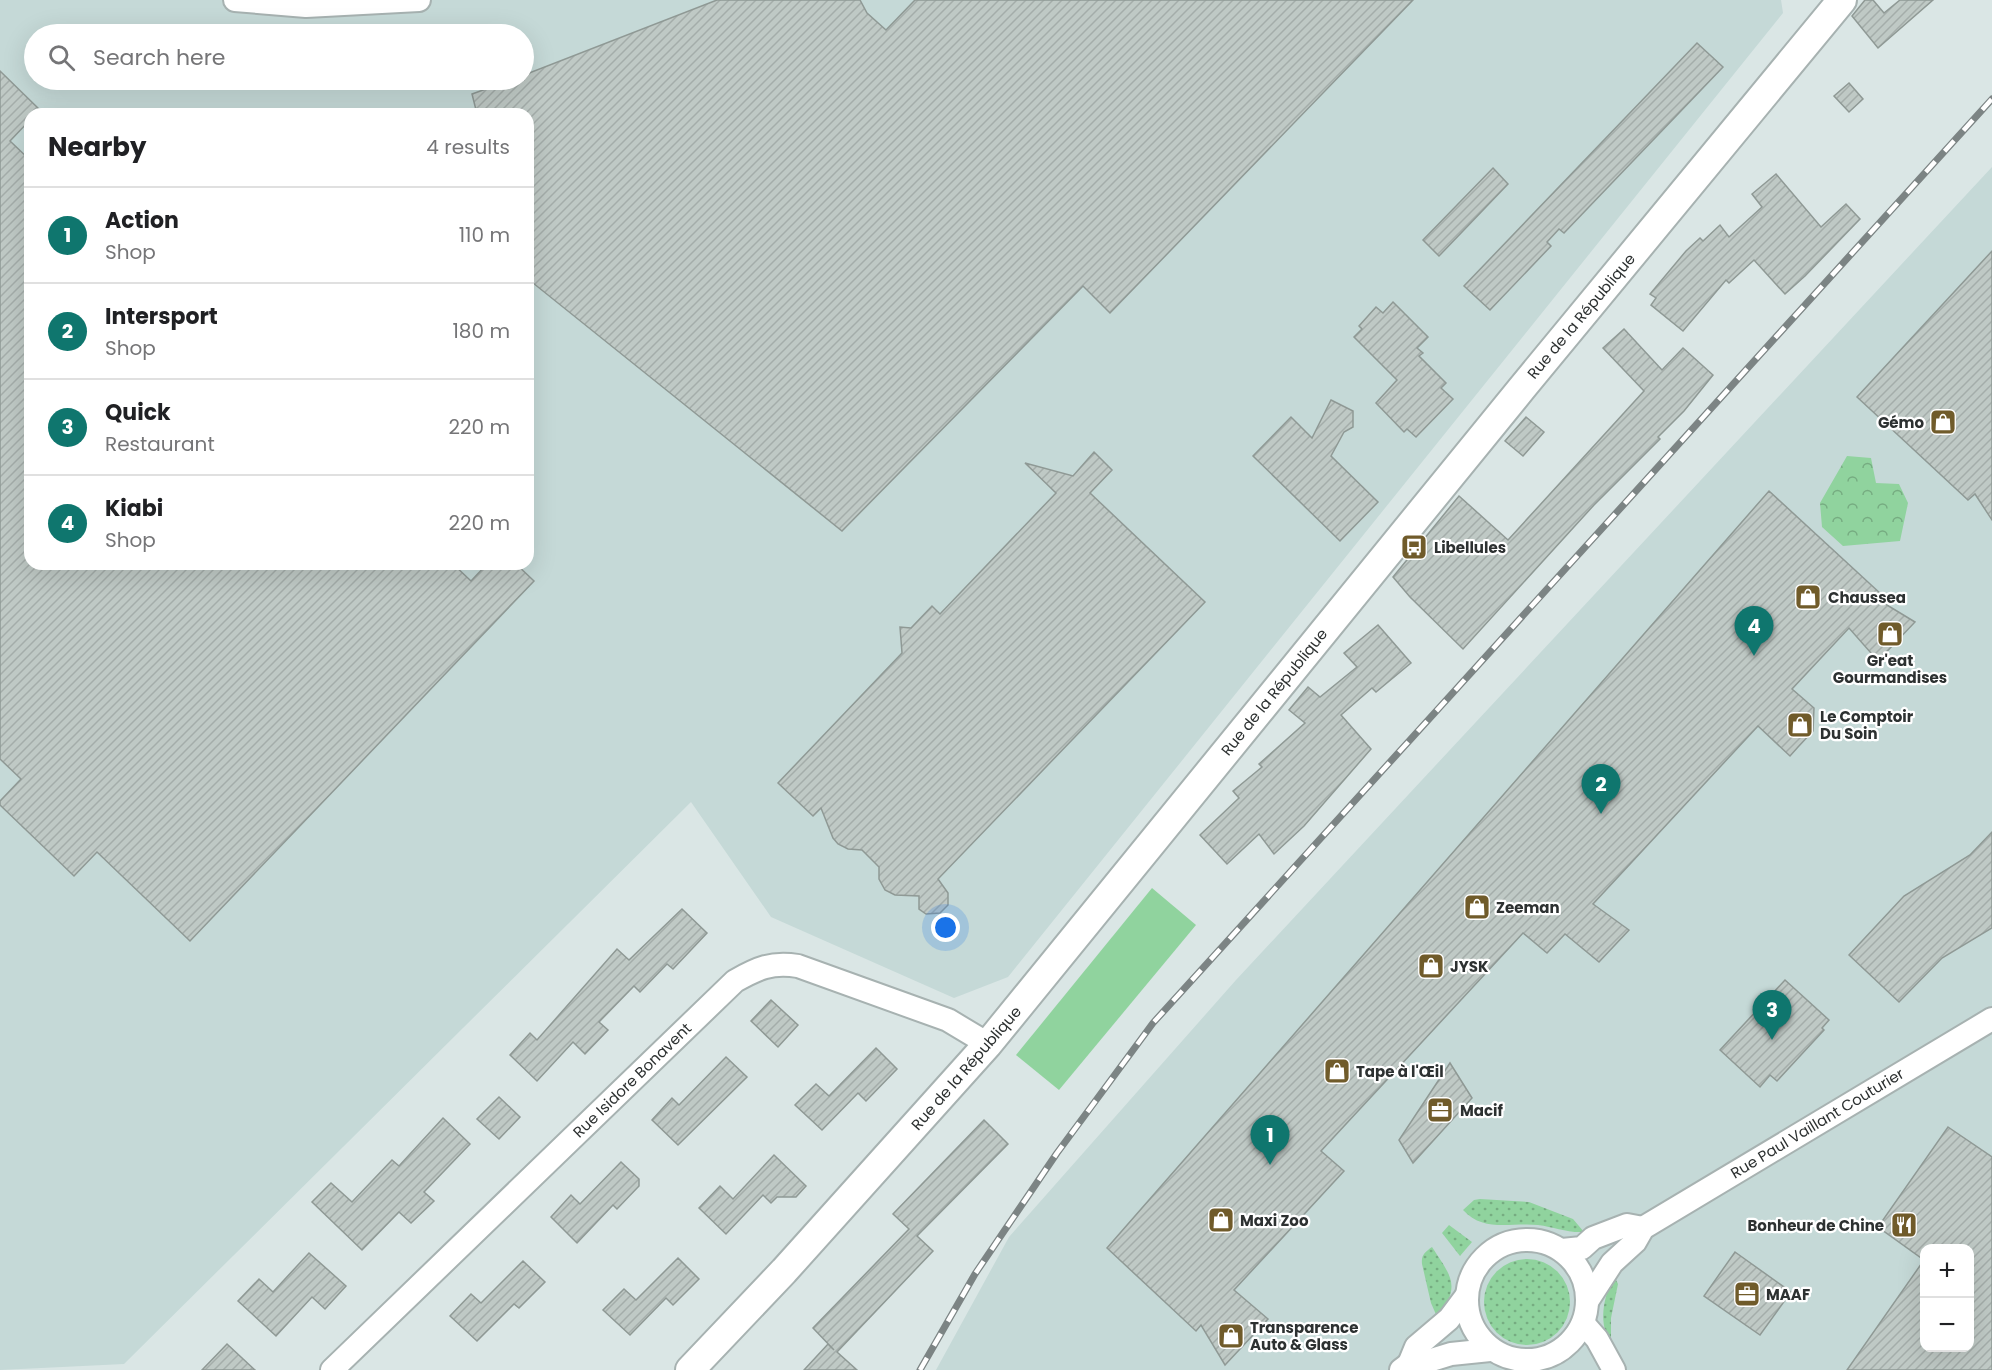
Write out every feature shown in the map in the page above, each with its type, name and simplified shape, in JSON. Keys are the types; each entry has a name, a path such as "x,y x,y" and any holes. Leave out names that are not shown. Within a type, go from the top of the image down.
{"street":[{"path":"235,0 306,6 419,0"},
{"name":"Rue de la République","path":"690,1370 784,1271 988,1044 1829,6"},
{"name":"Rue Isidore Bonavent","path":"332,1370 735,981 758,968 782,963 798,966 948,1020 988,1044"},
{"name":"Rue Paul Vaillant Couturier","path":"1588,1300 1612,1263 1635,1242 1643,1228 1992,1019"},
{"name":"Rue Paul Vaillant Couturier","path":"1562,1250 1582,1248 1593,1238 1626,1225 1643,1228"},
{"path":"1531,1240 1547,1243 1562,1250 1581,1274 1588,1300 1583,1323 1574,1338 1560,1351 1544,1358 1524,1360 1503,1356 1490,1350 1472,1325 1467,1312 1470,1278 1477,1266 1487,1254 1499,1246 1515,1241 1531,1240"},
{"path":"1405,1367 1416,1347 1449,1319 1467,1295"},
{"path":"1583,1323 1597,1339 1614,1370"},
{"path":"1405,1367 1451,1354 1490,1350"},
{"path":"1544,1358 1565,1370"}],"shaded area":[{"path":"0,0 1781,0 1783,13 1008,977 954,998 771,917 691,802 124,1364 0,1370"},
{"path":"1992,167 1992,1370 936,1370 1009,1237 1236,980"}],"green space":[{"path":"1847,456 1871,458 1876,483 1899,484 1908,503 1900,541 1843,546 1822,527 1820,503"},
{"path":"1152,888 1196,925 1059,1090 1016,1055"},
{"path":"1474,1200 1529,1202 1573,1219 1584,1232 1528,1224 1498,1225 1480,1222 1463,1210"},
{"path":"1449,1225 1472,1242 1460,1256 1442,1233"},
{"path":"1432,1247 1445,1267 1451,1282 1449,1298 1438,1319 1431,1303 1422,1264 1424,1254"},
{"path":"1527,1259 1543,1263 1557,1272 1566,1286 1570,1302 1566,1318 1557,1332 1543,1341 1527,1345 1511,1341 1497,1332 1488,1318 1484,1302 1488,1286 1497,1272 1511,1263"},
{"path":"1614,1276 1618,1284 1611,1318 1611,1344 1603,1319 1607,1293"}],"building":[{"path":"717,0 860,0 867,13 886,30 915,0 1413,0 1110,313 1083,286 842,531 534,284 534,108 476,108 472,94 483,90 534,90 534,71"},
{"path":"1865,0 1873,0 1884,13 1900,0 1933,0 1878,48 1852,16"},
{"path":"1697,43 1723,67 1564,233 1559,229 1547,242 1551,246 1490,310 1464,286"},
{"path":"0,71 38,108 24,108 24,126 10,141 24,154 24,570 459,570 471,581 481,570 522,570 534,581 190,941 97,852 74,876 0,805 0,801 21,779 0,759"},
{"path":"1849,83 1863,99 1849,112 1834,96"},
{"path":"1493,168 1508,184 1439,256 1423,240"},
{"path":"1776,174 1821,227 1846,204 1860,219 1785,294 1754,260 1729,283 1726,280 1683,331 1651,305 1656,298 1650,294 1700,238 1703,241 1720,225 1729,237 1762,207 1752,194"},
{"path":"1992,251 1992,520 1975,494 1968,500 1857,397"},
{"path":"1393,302 1428,337 1417,348 1423,353 1419,356 1446,383 1441,388 1453,399 1416,437 1407,429 1404,432 1376,403 1397,380 1354,337 1362,329 1359,326 1376,307 1383,313"},
{"path":"1624,329 1662,370 1683,348 1713,375 1684,411 1658,437 1660,439 1594,505 1463,649 1393,577 1459,496 1508,540 1644,391 1603,348"},
{"path":"1331,400 1353,411 1353,427 1344,432 1331,456 1378,502 1340,541 1253,456 1291,417 1312,438"},
{"path":"1526,417 1544,432 1523,456 1505,441"},
{"path":"1094,452 1112,470 1090,493 1205,602 938,879 948,893 948,905 940,913 926,914 919,909 919,896 895,895 885,890 879,879 879,867 862,850 848,849 838,844 833,838 821,808 813,816 778,783 902,653 900,627 911,628 932,606 940,614 1056,493 1025,463 1073,476"},
{"path":"1769,491 1881,594 1877,599 1915,622 1878,661 1849,628 1792,689 1814,708 1813,731 1790,756 1758,726 1593,904 1629,930 1599,962 1565,934 1547,953 1523,933 1321,1151 1344,1171 1234,1290 1268,1319 1225,1365 1201,1325 1196,1331 1107,1248"},
{"path":"1378,625 1411,663 1376,692 1372,688 1341,715 1371,749 1304,826 1274,854 1259,834 1227,864 1200,835 1239,798 1233,791 1262,767 1259,764 1305,723 1289,710 1308,687 1320,697 1357,667 1344,653"},
{"path":"1992,832 1992,928 1942,958 1899,1002 1849,955 1904,896 1970,855"},
{"path":"682,909 707,933 673,969 667,964 640,992 634,986 599,1022 608,1030 585,1054 573,1042 537,1081 510,1055 530,1033 537,1040 617,949 629,960"},
{"path":"1785,980 1829,1020 1822,1028 1824,1030 1777,1081 1770,1075 1760,1087 1720,1050"},
{"path":"771,1000 798,1025 778,1047 751,1021"},
{"path":"876,1048 897,1069 866,1101 858,1093 822,1130 795,1105 816,1084 829,1096"},
{"path":"726,1057 747,1077 678,1145 652,1120 672,1098 679,1105"},
{"path":"1450,1063 1472,1098 1413,1163 1399,1140"},
{"path":"499,1097 520,1117 499,1139 477,1119"},
{"path":"443,1118 470,1144 424,1192 434,1201 411,1223 399,1212 362,1250 312,1202 331,1183 352,1202 392,1160 399,1166"},
{"path":"984,1120 1008,1144 917,1236 933,1251 837,1352 857,1370 804,1370 828,1344 834,1350 813,1328 909,1229 893,1214"},
{"path":"1948,1127 1992,1157 1992,1370 1847,1370 1920,1266 1920,1352 1974,1352 1974,1244 1920,1244 1920,1257 1878,1227"},
{"path":"774,1155 806,1186 796,1197 777,1197 771,1203 763,1195 726,1234 699,1208 720,1186 733,1199"},
{"path":"621,1162 639,1179 639,1186 617,1209 613,1205 577,1243 551,1217 571,1195 580,1204"},
{"name":"MAAF","path":"1735,1252 1791,1292 1760,1335 1704,1296"},
{"path":"309,1253 346,1286 325,1309 312,1297 276,1336 238,1301 259,1279 273,1292"},
{"path":"678,1258 699,1279 673,1305 666,1298 630,1335 603,1310 624,1289 636,1300"},
{"path":"523,1261 545,1282 519,1308 514,1304 477,1341 450,1316 471,1294 481,1303"},
{"path":"227,1344 255,1370 202,1370"}],"railway":[{"path":"920,1370 975,1274 1057,1153 1153,1023 1992,99"}],"place":[{"name":"Gémo","path":"1943,422"},
{"name":"Libellules","path":"1414,547"},
{"name":"Chaussea","path":"1808,597"},
{"name":"Gr'eat Gourmandises","path":"1890,634"},
{"name":"Kiabi","path":"1754,656"},
{"name":"Le Comptoir Du Soin","path":"1800,725"},
{"name":"Intersport","path":"1601,814"},
{"name":"Zeeman","path":"1477,907"},
{"name":"JYSK","path":"1431,966"},
{"name":"Quick","path":"1772,1040"},
{"name":"Tape à l'Œil","path":"1337,1071"},
{"name":"Macif","path":"1440,1110"},
{"name":"Action","path":"1270,1165"},
{"name":"Maxi Zoo","path":"1221,1220"},
{"name":"Bonheur de Chine","path":"1904,1225"},
{"name":"MAAF","path":"1747,1294"},
{"name":"Transparence Auto & Glass","path":"1231,1336"}]}
